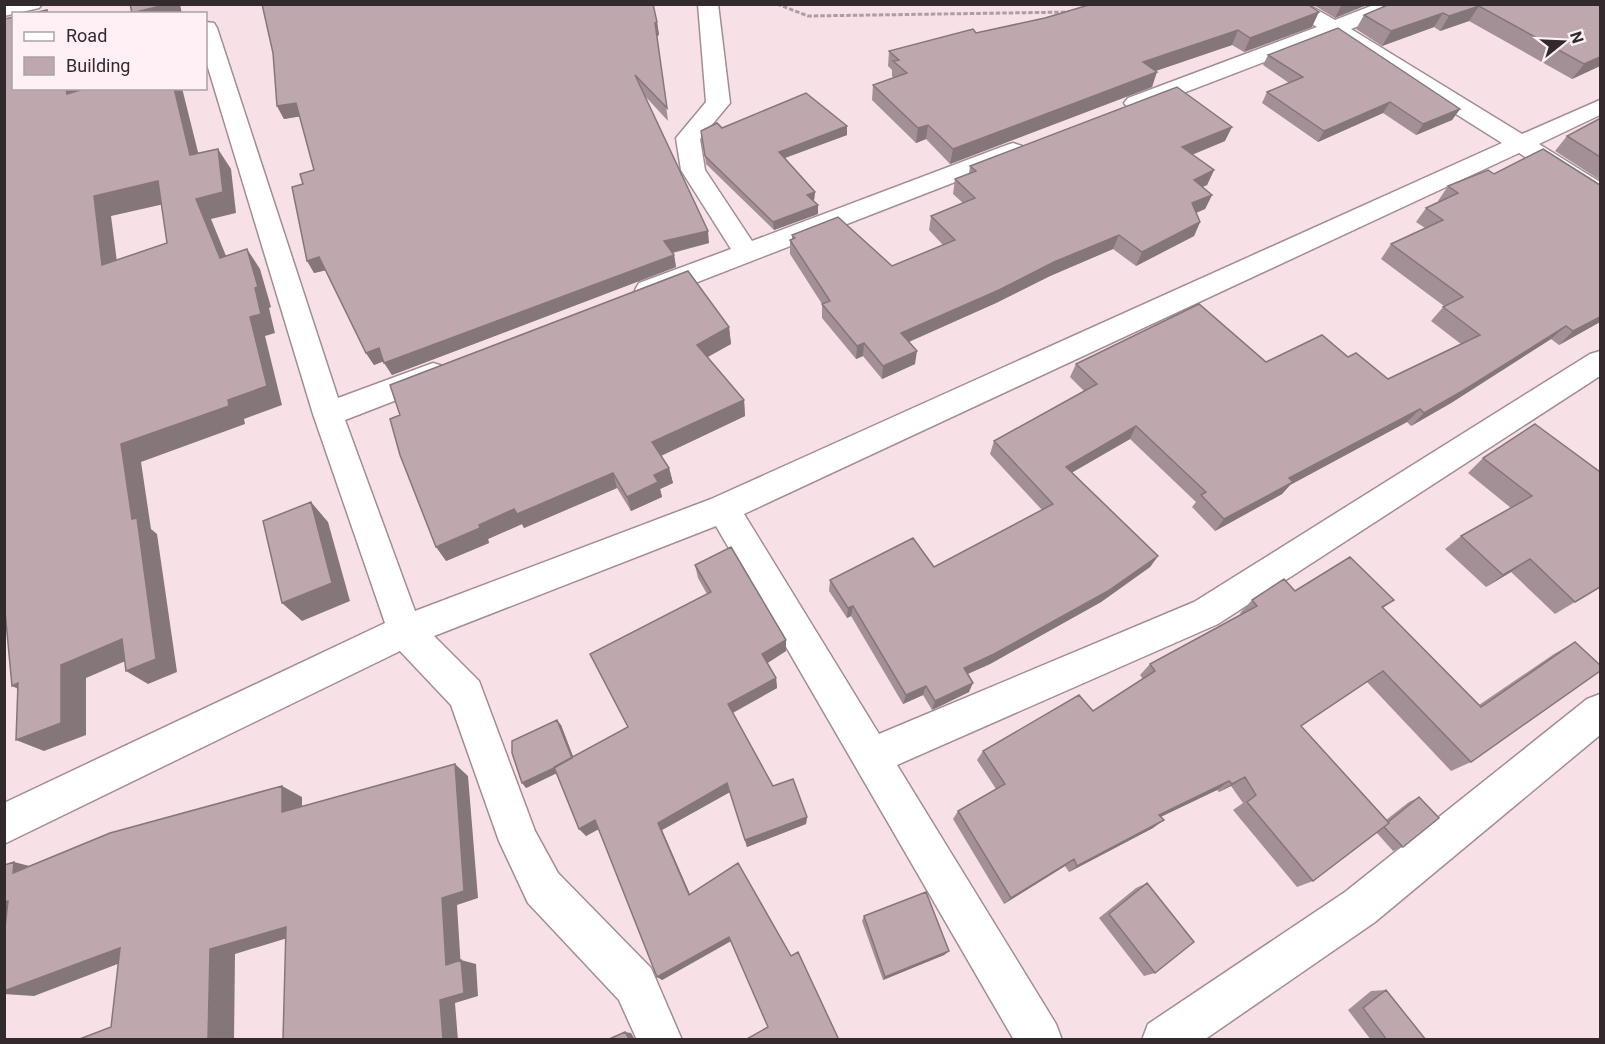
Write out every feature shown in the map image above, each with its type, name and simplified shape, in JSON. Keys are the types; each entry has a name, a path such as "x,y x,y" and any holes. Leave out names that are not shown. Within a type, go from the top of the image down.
{"street":[{"path":"4,10 32,4"},
{"path":"708,4 718,103 688,138 693,170 747,253"},
{"path":"1290,4 1335,28 1600,193"},
{"path":"1113,112 1396,4"},
{"path":"207,31 328,414 405,631 466,694 519,841 543,888 635,984 660,1040"},
{"path":"4,824 405,631 723,509 1600,107"},
{"path":"626,300 1035,142"},
{"path":"871,757 1206,613 1600,362"},
{"path":"328,414 460,363"},
{"path":"723,509 1040,1040"},
{"path":"1164,1040 1360,908 1600,712"}],"path":[{"path":"777,4 808,16 1079,11"}],"building":[{"path":"130,4 168,4 136,12 132,12"},
{"path":"262,4 653,4 667,108 635,75 708,231 664,241 674,255 384,363 379,348 366,353 319,257 307,261 292,187 303,184 300,174 314,170 296,103 277,106 273,53"},
{"path":"1092,4 1307,4 1319,12 1250,38 1238,30 1143,62 1157,72 953,149 928,125 918,128 873,85 907,73 893,61 899,60 889,51 973,29 976,33 1045,18"},
{"path":"1390,4 1600,4 1600,57 1584,64 1479,6 1449,16 1443,13 1391,31 1364,15"},
{"path":"12,17 12,90 66,90 67,94 80,90 174,90 190,155 218,149 223,192 196,199 220,258 247,249 258,287 255,288 261,314 250,317 267,386 228,400 229,406 121,444 132,519 137,518 156,659 126,671 122,639 61,665 61,723 16,740 18,683 12,686 4,600 4,19","holes":["158,181 167,243 102,265 94,196"]},
{"path":"1338,28 1460,109 1423,124 1390,102 1324,131 1267,92 1303,77 1268,55"},
{"path":"1177,87 1232,127 1182,147 1214,170 1194,180 1212,195 1192,203 1200,222 1142,252 1119,235 1054,262 999,290 901,333 917,351 883,366 864,343 857,346 822,304 830,301 790,240 795,238 792,235 838,217 892,266 955,240 931,216 975,198 955,179 976,171 970,166"},
{"path":"806,93 847,126 779,152 815,192 807,195 818,205 773,222 705,156 701,131 717,123 722,128"},
{"path":"1600,120 1600,157 1567,136"},
{"path":"1543,149 1600,185 1600,317 1573,331 1566,326 1424,413 1420,409 1289,478 1293,482 1224,519 1201,495 1206,492 1136,426 1066,467 1158,556 1108,591 994,654 964,668 973,683 935,701 926,686 906,695 853,606 848,608 830,580 913,538 934,567 1053,504 994,441 1097,384 1076,364 1199,304 1266,362 1322,335 1348,357 1356,353 1388,379 1480,335 1443,307 1463,297 1391,244 1443,220 1426,208 1458,193 1448,186 1488,170 1494,174"},
{"path":"688,271 729,327 697,345 744,400 652,442 669,468 654,475 658,482 627,497 613,473 517,514 514,509 479,525 480,528 436,547 400,455 390,419 400,415 390,385"},
{"path":"1535,424 1600,472 1600,587 1575,602 1530,559 1503,575 1461,536 1532,496 1483,458"},
{"path":"311,502 332,583 282,603 263,521"},
{"path":"731,547 786,640 762,654 776,678 728,704 773,786 793,779 807,817 745,840 727,783 658,823 689,895 738,863 791,956 798,952 839,1040 745,1040 768,1027 729,937 657,977 595,820 579,829 554,767 628,727 590,654 711,592 695,565"},
{"path":"1350,557 1394,600 1382,607 1481,707 1575,642 1600,665 1600,671 1471,762 1383,671 1301,726 1389,823 1313,881 1247,802 1256,795 1245,777 1232,784 1229,781 1159,815 1164,820 1077,866 1074,859 1011,898 958,811 1005,784 983,751 1079,695 1093,711 1155,671 1150,664 1257,606 1252,600 1284,579 1295,591"},
{"path":"557,720 572,758 522,783 512,753 512,741"},
{"path":"455,764 464,891 442,898 446,965 461,960 464,993 440,1000 443,1040 283,1040 286,927 210,949 208,1040 77,1040 111,1027 120,948 4,991 4,936 8,901 4,902 4,865 14,862 13,873 110,833 282,786 282,812"},
{"path":"1419,797 1439,818 1403,847 1384,827"},
{"path":"1147,883 1194,942 1155,973 1109,914"},
{"path":"926,892 949,951 885,977 864,916"},
{"path":"1386,990 1426,1040 1387,1040 1363,1008"},
{"path":"625,1032 630,1040 607,1040"}]}
